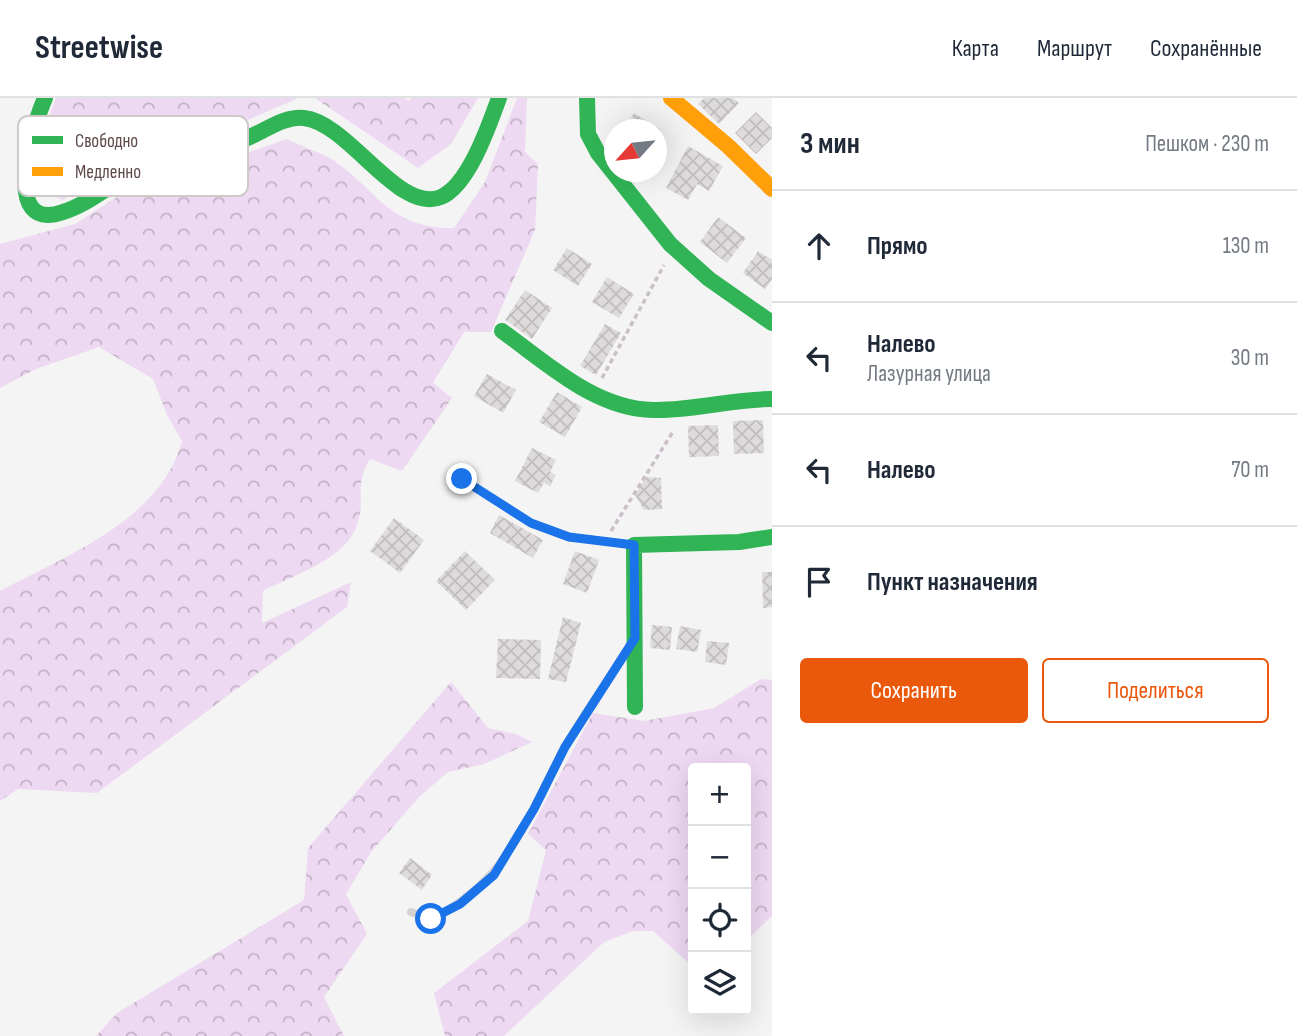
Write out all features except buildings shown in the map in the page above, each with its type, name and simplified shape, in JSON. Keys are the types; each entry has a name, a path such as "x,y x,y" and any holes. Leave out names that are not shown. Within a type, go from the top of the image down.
{"street":[{"path":"37,116 45,98"},
{"path":"248,137 279,122 302,118 323,122 337,130 397,186 417,199 441,198 460,180 483,138 499,98"},
{"path":"587,98 589,134 598,153 673,247 709,279 772,323"},
{"path":"671,98 728,146 772,189"},
{"path":"18,168 13,191 16,199 27,210 45,214 65,211 91,196"},
{"path":"502,331 614,404 639,410 688,408 743,398 772,399"},
{"path":"635,707 634,545 739,542 772,537"}],"lane":[{"path":"462,479 531,523 569,537 634,545"},
{"path":"411,912 431,919 460,904 494,875 534,809 565,747 635,638"}],"path":[{"path":"594,392 673,247"},
{"path":"605,541 688,408"}],"green space":[{"path":"56,98 298,98 248,120 248,116 49,116"},
{"path":"315,98 404,98 409,101 411,98 478,98 451,144 418,168"},
{"path":"517,98 527,98 525,152 538,164 535,230 491,332 464,332 433,383 452,398 402,471 370,459 362,477 360,513 352,535 332,556 263,591 262,623 351,582 347,607 97,793 18,789 0,801 0,591 81,549 133,514 154,492 171,468 182,441 167,415 153,379 99,347 36,369 0,388 0,244 75,224 118,196 248,196 248,153 287,139 336,162 400,216 433,227 454,228 485,182"},
{"path":"53,196 69,196 63,200"},
{"path":"761,679 772,680 772,916 751,936 751,763 688,763 688,962 653,931 633,931 604,942 504,1036 445,1036 434,993 528,921 546,850 528,834 593,713 644,721 714,708"},
{"path":"451,682 488,728 516,734 532,742 484,764 448,772 420,796 371,852 346,894 367,934 324,997 344,1036 96,1036 117,1013 304,900 308,848"}],"traffic: fast":[{"path":"38,116 45,98"},
{"path":"248,138 278,123 304,118 321,124 338,135 408,193 425,199 441,197 451,190 469,168 499,98"},
{"path":"587,98 588,134 598,153 670,244 709,279 772,323"},
{"path":"27,196 32,208 44,215 63,212 95,196"},
{"path":"502,331 573,382 611,402 632,408 668,410 772,399"},
{"path":"635,707 634,545 739,542 772,537"}],"traffic: slow":[{"path":"671,98 728,146 772,189"}],"route":[{"path":"431,919 460,904 494,875 534,809 565,747 635,638 634,545 569,537 531,523 462,479"}]}
